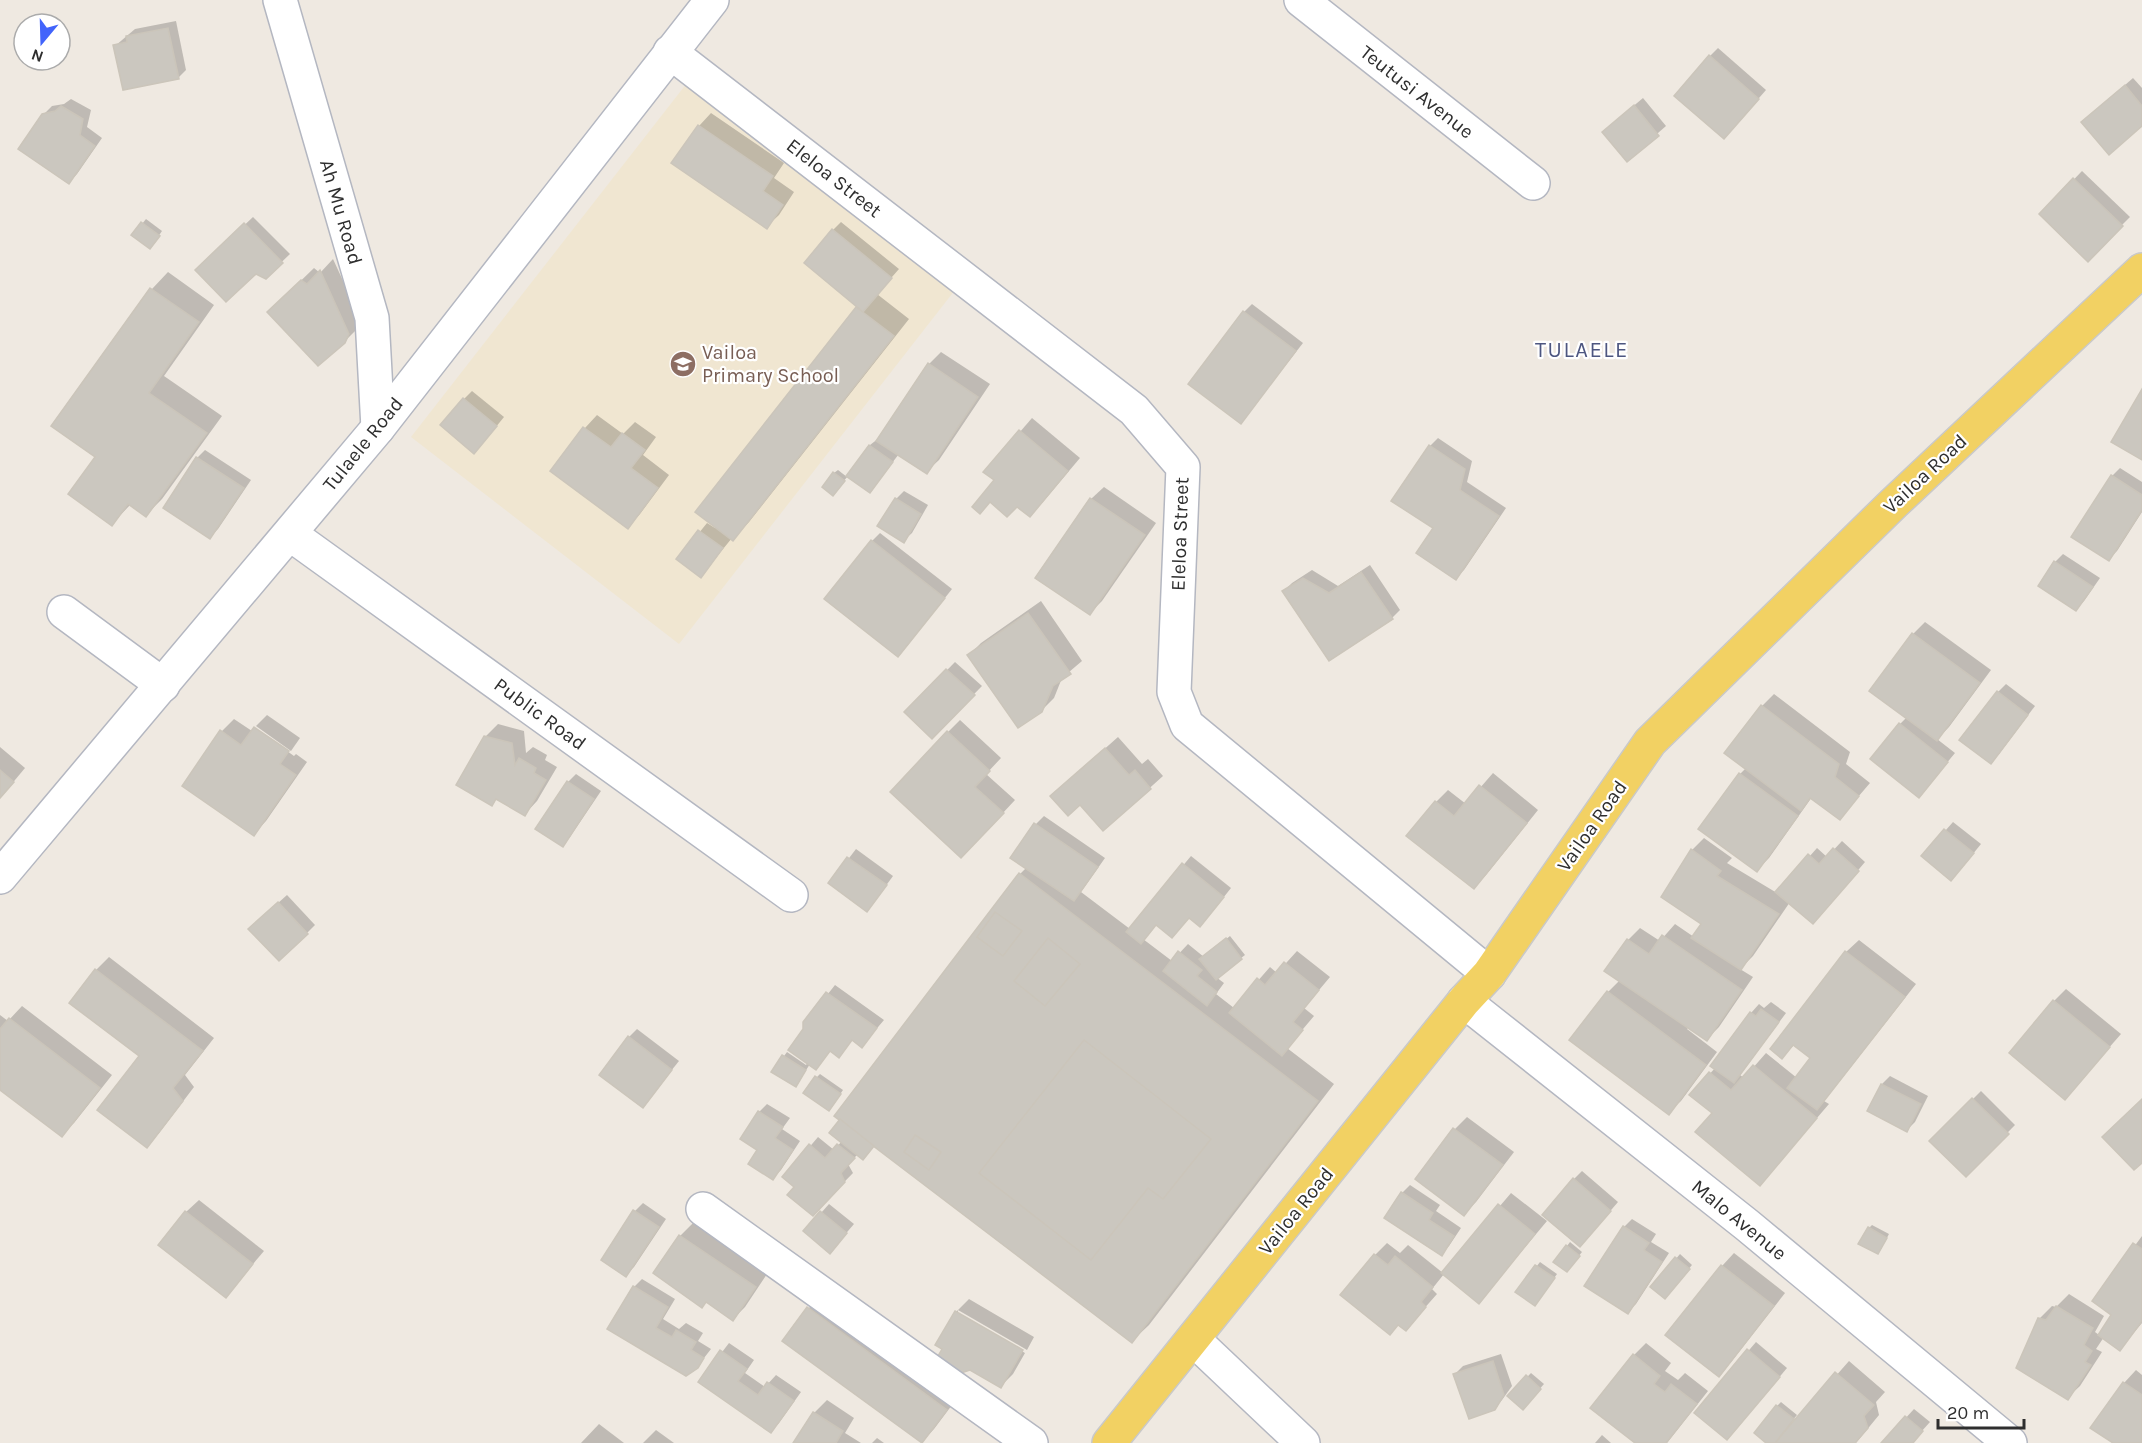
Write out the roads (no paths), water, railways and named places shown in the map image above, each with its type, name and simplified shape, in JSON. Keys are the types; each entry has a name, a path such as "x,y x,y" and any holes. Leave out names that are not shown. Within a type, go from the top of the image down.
{"main road":[{"name":"Vailoa Road","path":"1109,1443 1464,1001 1489,974 1650,742 1894,503 2142,270"}],"street":[{"name":"Ah Mu Road","path":"280,0 372,318 378,428"},
{"name":"Tulaele Road","path":"0,877 378,428 712,0"},
{"name":"Teutusi Avenue","path":"1301,0 1533,183"},
{"name":"Eleloa Street","path":"670,52 1134,410 1183,467 1174,692 1187,725 1489,974"},
{"name":"Public Road","path":"290,534 791,895"},
{"path":"64,612 163,685"},
{"name":"Malo Avenue","path":"1464,1001 1747,1225 2010,1443"},
{"path":"703,1209 1031,1443"},
{"path":"1193,1339 1303,1443"}],"place":[{"name":"Vailoa Primary School","path":"683,364"}],"district":[{"name":"TULAELE","path":"1582,350"}]}
